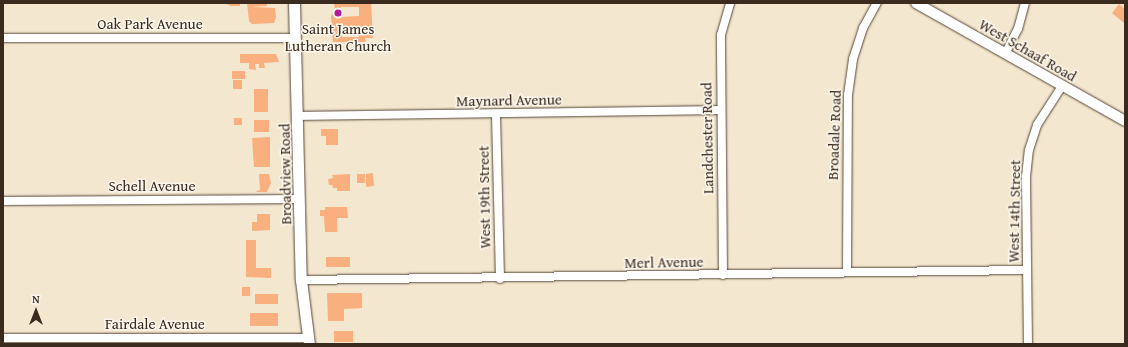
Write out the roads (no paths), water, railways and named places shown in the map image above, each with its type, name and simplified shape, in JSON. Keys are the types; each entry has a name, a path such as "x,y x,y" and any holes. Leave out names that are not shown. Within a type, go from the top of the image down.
{"main road":[{"name":"Broadview Road","path":"294,3 299,116 301,280 308,341"}],"street":[{"name":"Landchester Road","path":"723,275 720,35 730,3"},
{"name":"Broadale Road","path":"847,272 846,124 848,95 857,47 863,28 877,3"},
{"name":"West Schaaf Road","path":"916,3 1125,122"},
{"path":"1005,54 1018,29 1025,3"},
{"name":"Oak Park Avenue","path":"3,38 296,38"},
{"name":"West 14th Street","path":"1028,344 1026,177 1029,150 1037,125 1062,86"},
{"name":"Maynard Avenue","path":"299,116 496,115 720,110"},
{"name":"West 19th Street","path":"496,115 500,279"},
{"name":"Schell Avenue","path":"3,201 300,199"},
{"name":"Merl Avenue","path":"301,280 500,279 1026,270"},
{"name":"Fairdale Avenue","path":"3,338 308,341"}],"place":[{"name":"Saint James Lutheran Church","path":"338,13"}]}
